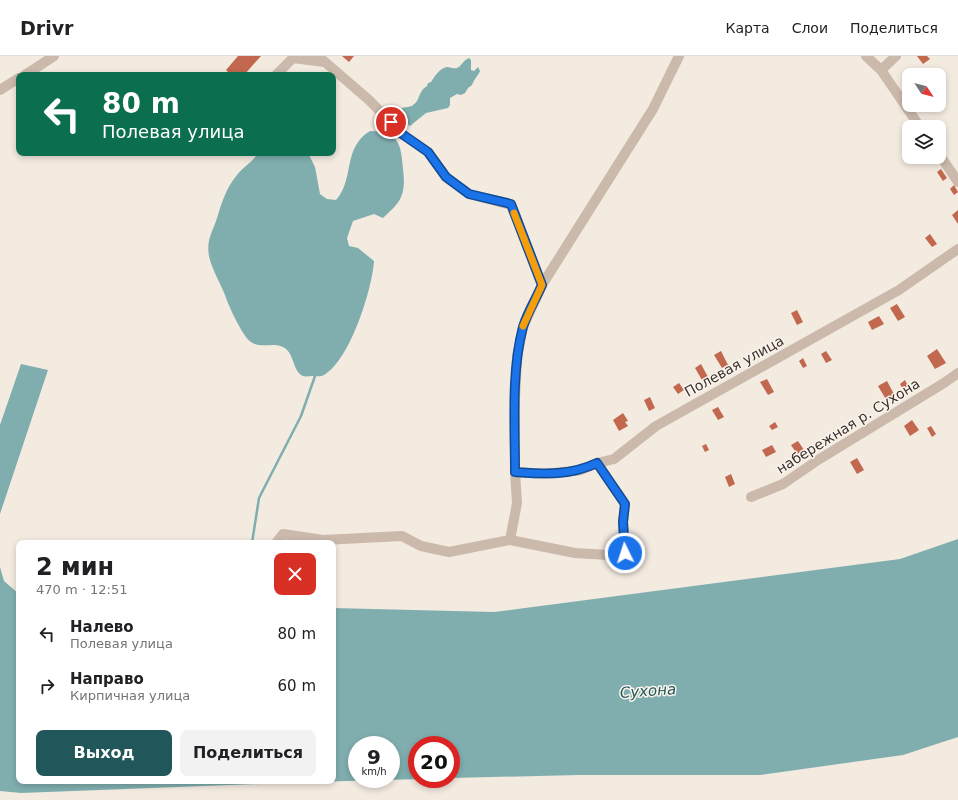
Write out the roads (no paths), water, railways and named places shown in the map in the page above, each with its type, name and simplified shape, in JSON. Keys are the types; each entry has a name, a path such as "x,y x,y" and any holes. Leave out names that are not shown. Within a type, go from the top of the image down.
{"street":[{"path":"30,72 54,56"},
{"path":"510,540 517,503 515,472 515,398 517,357 523,326 542,285 653,109 679,56"},
{"path":"866,56 880,70 915,120"},
{"path":"880,70 896,56"},
{"path":"279,72 293,58 321,59 336,72"},
{"path":"336,72 368,100 402,134 428,152 446,177 469,194 511,204 542,285"},
{"path":"0,90 16,80"},
{"path":"946,164 958,182"},
{"name":"Полевая улица","path":"515,472 545,474 581,470 597,463 614,459 656,426 899,290 958,249"},
{"name":"набережная р. Сухона","path":"751,497 783,484 818,460 944,383 958,372"},
{"path":"278,540 283,534 323,540 402,536 421,546 449,552 510,540 575,553 608,555 629,553 623,522 625,504 597,463"}],"water":[{"path":"469,58 471,60 471,70 474,71 478,67 480,71 472,85 465,93 461,95 457,94 450,98 450,105 448,108 426,113 410,126 399,118 397,114 398,111 412,106 418,100 422,90 440,71 447,67 457,68"},
{"path":"370,131 387,133 393,136 397,141 401,153 404,176 403,190 398,203 383,218 374,214 353,221 347,238 349,246 358,248 374,261 364,306 351,340 334,367 323,376 303,376 299,374 290,353 287,350 283,347 275,345 255,344 248,339 240,328 210,261 208,245 210,236 227,190 239,172 256,156 310,156 315,167 320,194 327,199 336,200 342,192 352,155 361,138"},
{"path":"21,364 48,370 0,514 0,425"},
{"name":"Сухона","path":"958,539 958,737 903,755 760,775 579,775 460,778 460,736 408,736 408,779 400,780 400,736 348,736 348,781 336,781 336,608 494,612 900,559"},
{"path":"0,567 4,581 16,591 16,784 258,784 21,793 0,791"}],"waterway":[{"path":"252,540 259,498 301,416 315,376"}]}
